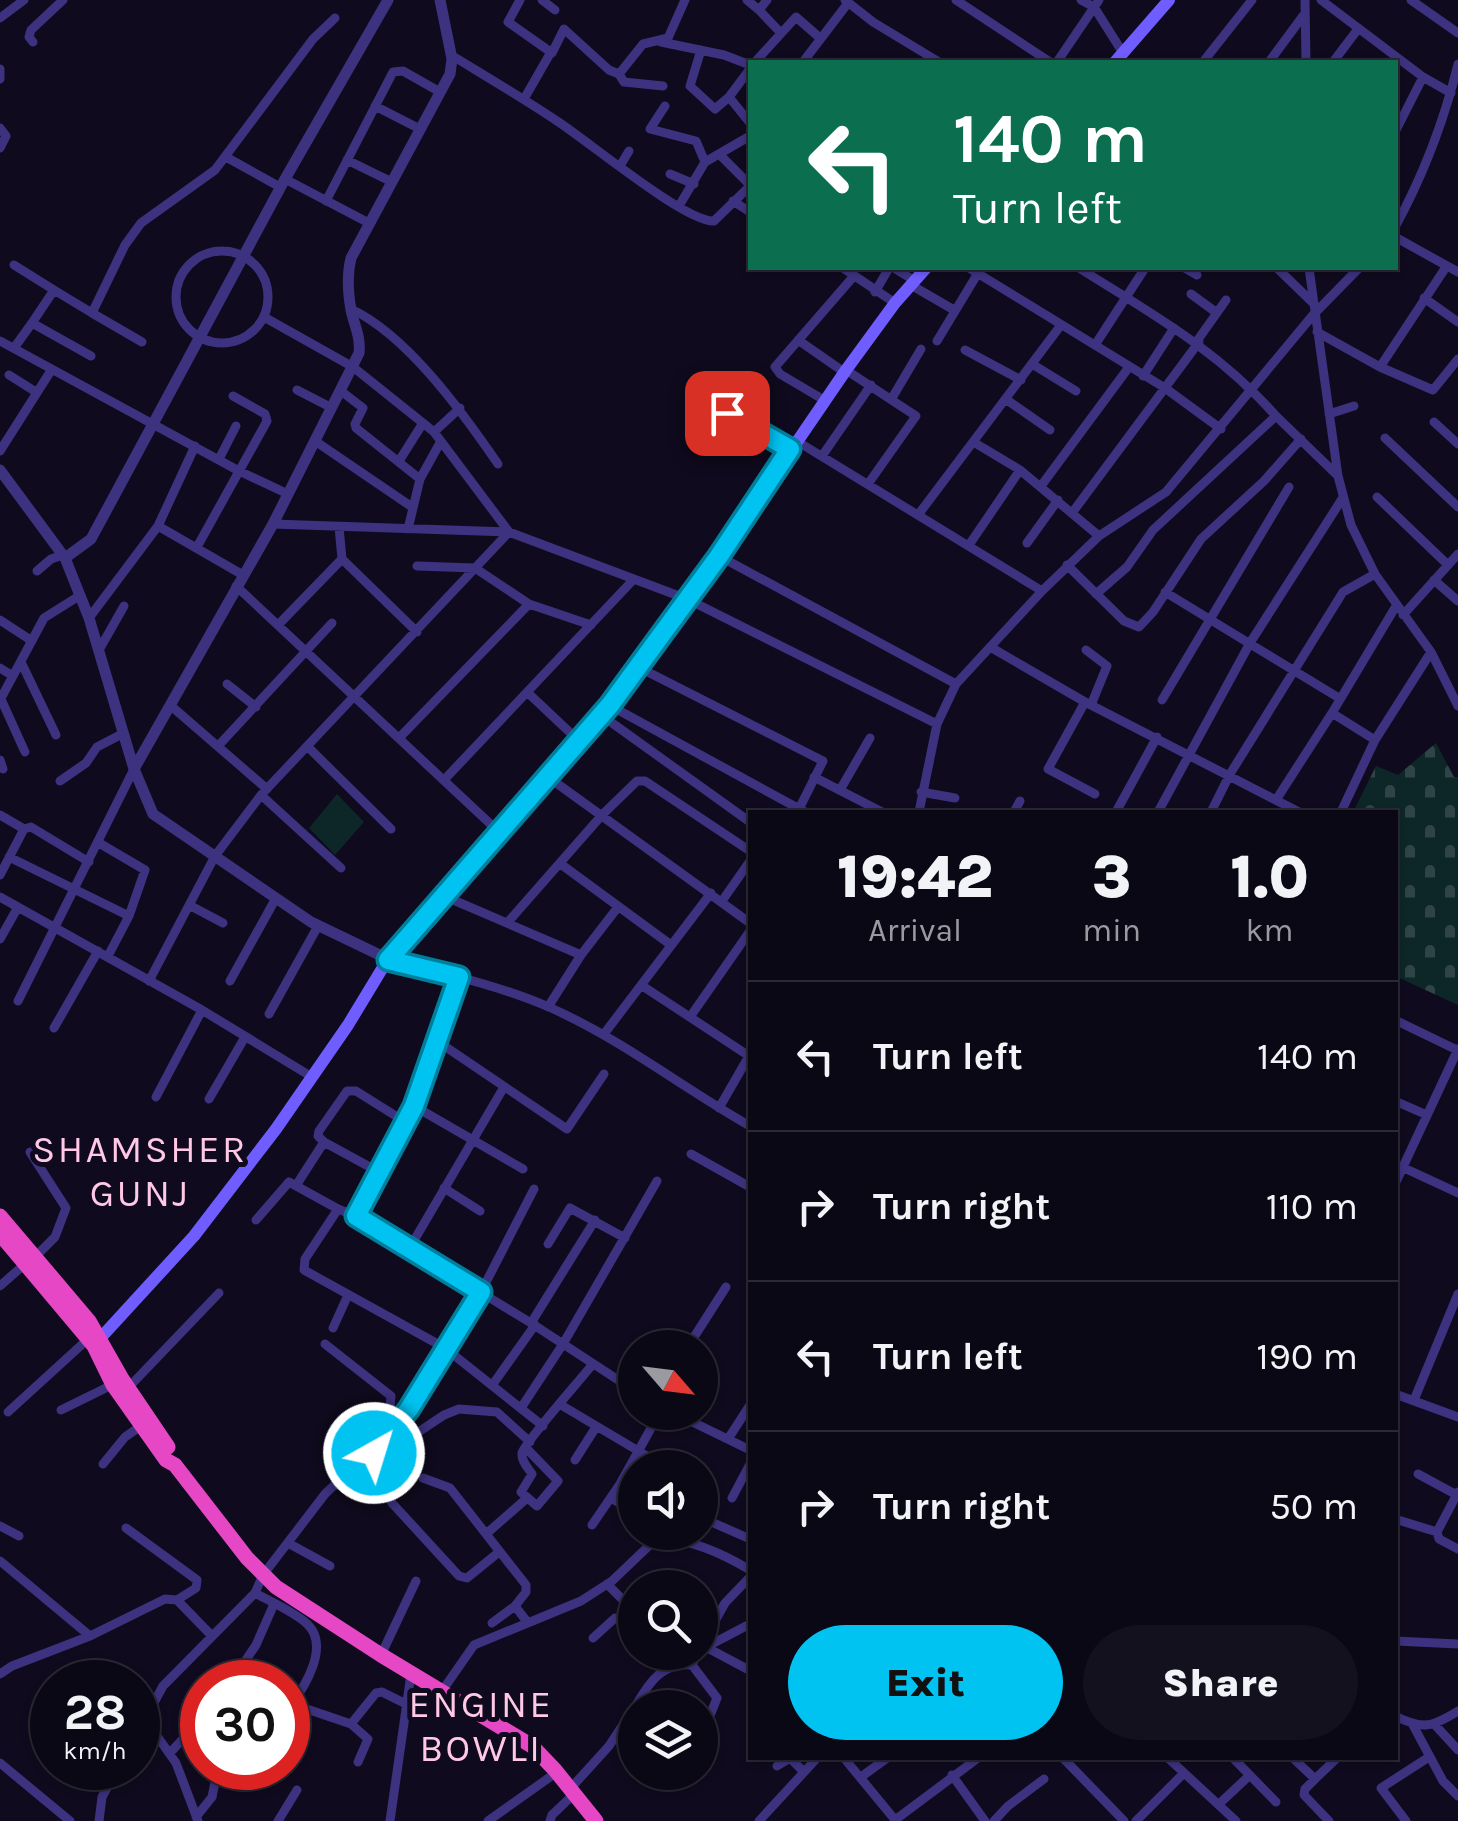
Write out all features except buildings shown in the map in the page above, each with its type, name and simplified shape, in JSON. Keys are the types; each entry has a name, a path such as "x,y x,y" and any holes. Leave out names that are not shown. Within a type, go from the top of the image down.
{"highway":[{"path":"0,1216 172,1452 174,1465"},
{"path":"0,1234 30,1260"},
{"path":"121,1384 141,1426 166,1460 263,1575 382,1656 519,1737 557,1772 596,1821"}],"main road":[{"path":"1119,58 1169,0"},
{"path":"94,1341 194,1236 312,1077 388,960 605,710 719,556 845,371 924,270"}],"street":[{"path":"0,1 4,15 24,0"},
{"path":"33,42 30,30 62,0"},
{"path":"37,571 91,539 283,183 388,0"},
{"path":"18,1001 134,769 273,524 353,367 360,347 348,271 368,222 450,74 451,55 440,0"},
{"path":"520,0 507,21 551,52"},
{"path":"542,0 556,10"},
{"path":"661,42 670,35 685,0"},
{"path":"747,0 780,32"},
{"path":"759,10 767,0"},
{"path":"956,0 1051,60"},
{"path":"1081,0 1096,4"},
{"path":"1205,60 1252,0"},
{"path":"1305,0 1306,60"},
{"path":"1321,0 1334,4 1396,60"},
{"path":"1410,0 1458,33"},
{"path":"804,60 847,2 936,60"},
{"path":"1055,60 1096,4"},
{"path":"1096,4 1119,58"},
{"path":"756,60 796,16 820,38"},
{"path":"1271,60 1304,16"},
{"path":"92,313 125,245 141,223 199,184 226,156 313,39 335,18"},
{"path":"1334,60 1358,28"},
{"path":"524,100 563,29 624,82 663,86"},
{"path":"619,74 643,44 661,42 748,64"},
{"path":"701,50 690,86 715,109 748,71"},
{"path":"451,55 679,206 713,222 748,187"},
{"path":"1398,62 1451,94"},
{"path":"1398,222 1417,188 1458,64"},
{"path":"0,69 0,79"},
{"path":"326,201 396,70 440,92"},
{"path":"1398,126 1423,77"},
{"path":"729,97 748,117"},
{"path":"375,106 420,129"},
{"path":"665,106 650,129 696,140 705,162"},
{"path":"0,128 6,136 0,148"},
{"path":"679,206 705,162 748,137"},
{"path":"620,166 629,151"},
{"path":"720,155 748,183"},
{"path":"226,156 368,222"},
{"path":"348,160 392,182"},
{"path":"670,174 694,184"},
{"path":"733,202 748,211"},
{"path":"1398,239 1458,272"},
{"path":"213,252 244,256 264,276 268,290 264,317 243,338 214,342 199,337 179,314 176,298 186,268 213,252"},
{"path":"14,265 142,342"},
{"path":"1380,366 1446,267"},
{"path":"844,270 895,303"},
{"path":"875,292 891,270"},
{"path":"895,270 954,310"},
{"path":"937,342 974,270 1165,388 1221,429"},
{"path":"1082,270 1198,342 1252,387 1338,476"},
{"path":"1095,346 1144,270"},
{"path":"1189,270 1197,275"},
{"path":"1279,270 1312,302"},
{"path":"1309,270 1342,499 1375,574 1430,652 1458,706"},
{"path":"919,810 937,724 956,684 1068,565 1100,536 1166,492 1314,315 1358,270"},
{"path":"824,400 775,370 776,361 853,277"},
{"path":"14,348 54,290"},
{"path":"1191,294 1217,312"},
{"path":"1424,298 1458,322"},
{"path":"1072,513 1226,300"},
{"path":"351,309 376,320 460,408 498,464"},
{"path":"264,317 353,367 423,422 509,532"},
{"path":"32,322 91,356"},
{"path":"918,515 1061,325"},
{"path":"1142,376 1174,328"},
{"path":"1317,332 1433,390 1454,374 1458,358"},
{"path":"798,340 916,416 868,484"},
{"path":"0,341 288,494"},
{"path":"892,398 921,349"},
{"path":"965,350 1021,380"},
{"path":"1032,364 1076,391"},
{"path":"1040,486 1129,366"},
{"path":"0,451 52,368"},
{"path":"8,376 36,392"},
{"path":"822,456 871,385"},
{"path":"297,390 332,408"},
{"path":"341,392 363,408 356,428 420,479"},
{"path":"197,547 267,417 233,396"},
{"path":"1006,400 1050,430"},
{"path":"1330,414 1354,406"},
{"path":"408,529 420,479 438,437 460,408"},
{"path":"727,413 822,456 1042,591"},
{"path":"1096,594 1126,567 1152,530 1276,416"},
{"path":"399,461 423,422"},
{"path":"1434,422 1458,444"},
{"path":"0,423 13,432"},
{"path":"219,459 236,426"},
{"path":"1385,438 1458,507"},
{"path":"1068,565 1124,621 1136,627 1143,624 1200,539 1264,480 1301,439"},
{"path":"316,441 412,508"},
{"path":"975,443 1020,470 1100,536"},
{"path":"89,618 158,526 195,446"},
{"path":"0,470 64,557 89,618 134,769 154,814 318,926 388,960 459,977 548,1007 604,1034 748,1125"},
{"path":"969,545 1020,470"},
{"path":"1162,700 1289,487"},
{"path":"1377,497 1448,565"},
{"path":"1159,810 1250,643 1342,499"},
{"path":"1027,543 1058,500"},
{"path":"273,524 509,532 687,599 937,724"},
{"path":"158,526 197,547 240,580 278,625 500,833"},
{"path":"340,527 342,559 417,632"},
{"path":"150,981 214,856 264,792 509,532"},
{"path":"1276,800 1399,610 1458,554"},
{"path":"719,556 956,684"},
{"path":"278,625 342,559"},
{"path":"417,566 475,568 529,604 591,624"},
{"path":"1212,810 1342,592 1375,574"},
{"path":"444,780 634,579"},
{"path":"1434,580 1458,601"},
{"path":"1165,592 1339,698"},
{"path":"25,752 0,700 44,618 78,596"},
{"path":"400,737 529,604"},
{"path":"99,650 124,606"},
{"path":"0,620 32,641"},
{"path":"219,744 332,624"},
{"path":"992,648 1088,704 1295,810"},
{"path":"1086,650 1107,666 1048,770 1094,794"},
{"path":"1342,810 1375,740 1430,652"},
{"path":"21,662 56,734"},
{"path":"638,667 823,761 802,810"},
{"path":"0,668 13,676"},
{"path":"227,684 256,706"},
{"path":"528,692 579,741"},
{"path":"170,704 219,744 341,868"},
{"path":"605,710 800,810"},
{"path":"605,710 748,820"},
{"path":"1332,713 1375,740"},
{"path":"60,782 98,747 122,734"},
{"path":"840,790 870,738"},
{"path":"1117,810 1157,738"},
{"path":"308,747 391,828"},
{"path":"548,777 711,892 748,925"},
{"path":"814,777 878,810"},
{"path":"508,922 631,784 645,781 748,850"},
{"path":"922,792 955,798"},
{"path":"1015,810 1020,801"},
{"path":"1,817 24,830"},
{"path":"0,876 24,830 30,828 89,862"},
{"path":"54,1028 128,916 146,870 99,843"},
{"path":"10,857 128,916"},
{"path":"562,865 671,945"},
{"path":"722,901 748,865"},
{"path":"604,1034 711,892"},
{"path":"444,896 581,955"},
{"path":"0,897 202,1010 312,1077"},
{"path":"230,981 276,898"},
{"path":"188,905 223,923"},
{"path":"548,1007 618,907"},
{"path":"0,939 18,908"},
{"path":"269,1014 318,926"},
{"path":"690,1017 748,930"},
{"path":"356,1216 414,1106 459,977"},
{"path":"641,985 748,1054"},
{"path":"156,1097 202,1010"},
{"path":"1398,1022 1458,1050 1398,1177"},
{"path":"210,1099 245,1037"},
{"path":"437,1041 567,1129 604,1074"},
{"path":"719,1108 748,1058"},
{"path":"408,1249 504,1086"},
{"path":"379,1172 324,1142 319,1131 347,1091 356,1091 406,1123"},
{"path":"1398,1102 1426,1116"},
{"path":"414,1106 524,1169"},
{"path":"298,1184 324,1142"},
{"path":"0,1286 54,1237 66,1208 30,1152"},
{"path":"691,1154 748,1186"},
{"path":"1402,1167 1458,1193"},
{"path":"522,1408 656,1181"},
{"path":"256,1220 286,1183 298,1184 481,1292 618,1381"},
{"path":"444,1188 480,1211"},
{"path":"378,1455 481,1292 534,1189"},
{"path":"548,1244 570,1208 625,1238"},
{"path":"338,1210 302,1267 444,1348 543,1426"},
{"path":"494,1384 595,1220"},
{"path":"699,1330 726,1287"},
{"path":"60,1410 121,1384 219,1293"},
{"path":"1414,1400 1458,1294"},
{"path":"333,1328 348,1296"},
{"path":"1446,1324 1458,1324"},
{"path":"8,1412 94,1341"},
{"path":"160,1692 255,1593 263,1575 325,1494 354,1464 390,1407 391,1396 325,1344"},
{"path":"354,1464 378,1455 459,1409 497,1412 528,1445 558,1481 537,1506 521,1490 532,1474 522,1459 528,1445 592,1365"},
{"path":"1398,1395 1458,1417"},
{"path":"560,1405 635,1450"},
{"path":"728,1439 748,1408"},
{"path":"104,1464 125,1437 141,1426"},
{"path":"575,1460 596,1427"},
{"path":"709,1430 748,1449"},
{"path":"378,1455 392,1479 392,1503 459,1576 467,1578 499,1552"},
{"path":"732,1498 748,1468"},
{"path":"1418,1474 1457,1493 1438,1532 1439,1538 1458,1549"},
{"path":"423,1478 448,1486 526,1585 526,1592 515,1606 492,1623"},
{"path":"592,1525 618,1487"},
{"path":"611,1498 618,1502"},
{"path":"486,1534 526,1499"},
{"path":"1398,1521 1438,1532"},
{"path":"718,1525 748,1538"},
{"path":"0,1526 19,1536"},
{"path":"0,1674 165,1599 177,1600 196,1588 196,1580 126,1528"},
{"path":"288,1543 330,1566"},
{"path":"442,1691 474,1645 581,1602 607,1584 641,1550"},
{"path":"706,1550 734,1560 748,1572"},
{"path":"0,1560 90,1636"},
{"path":"718,1615 748,1577"},
{"path":"382,1656 416,1581"},
{"path":"607,1584 618,1595"},
{"path":"255,1593 308,1624 316,1651 310,1673"},
{"path":"177,1600 212,1636"},
{"path":"246,1660 274,1604"},
{"path":"515,1606 528,1623"},
{"path":"593,1638 615,1618 618,1620"},
{"path":"718,1640 748,1625"},
{"path":"1398,1641 1458,1644"},
{"path":"718,1655 747,1668"},
{"path":"649,1690 664,1670"},
{"path":"696,1670 711,1690"},
{"path":"390,1821 411,1674"},
{"path":"351,1724 376,1693 382,1692 406,1704"},
{"path":"1398,1718 1413,1726 1435,1725 1458,1711"},
{"path":"310,1712 351,1724 368,1740 358,1762"},
{"path":"1435,1725 1458,1750"},
{"path":"1413,1726 1443,1781 1458,1796"},
{"path":"550,1821 618,1734"},
{"path":"160,1740 170,1753 197,1819"},
{"path":"170,1753 180,1742"},
{"path":"1406,1821 1382,1793 1382,1786 1430,1757"},
{"path":"777,1766 787,1760"},
{"path":"792,1760 803,1771"},
{"path":"759,1821 815,1760"},
{"path":"846,1760 895,1821 975,1760"},
{"path":"860,1776 885,1760"},
{"path":"1069,1760 1124,1821"},
{"path":"1170,1760 1219,1804 1228,1818"},
{"path":"1234,1760 1276,1802"},
{"path":"1295,1760 1314,1780"},
{"path":"1329,1821 1304,1795 1305,1789 1335,1760"},
{"path":"0,1763 70,1821"},
{"path":"488,1821 557,1772"},
{"path":"1136,1821 1184,1773"},
{"path":"1219,1804 1250,1775"},
{"path":"952,1776 985,1821"},
{"path":"994,1821 1006,1817 1008,1806 1044,1780"},
{"path":"99,1821 106,1790"},
{"path":"197,1819 213,1790"},
{"path":"278,1821 297,1790"},
{"path":"1384,1821 1395,1810"}],"green space":[{"path":"1436,743 1454,777 1458,777 1458,1005 1398,977 1398,810 1354,810 1376,766 1398,775"},
{"path":"337,794 364,822 335,855 309,828"}],"district":[{"name":"SHAMSHER GUNJ","path":"140,1171"},
{"name":"ENGINE BOWLI","path":"481,1726"}],"route":[{"path":"374,1453 409,1409 481,1292 356,1216 414,1106 459,977 388,960 610,705 719,556 790,449 727,413"}]}
